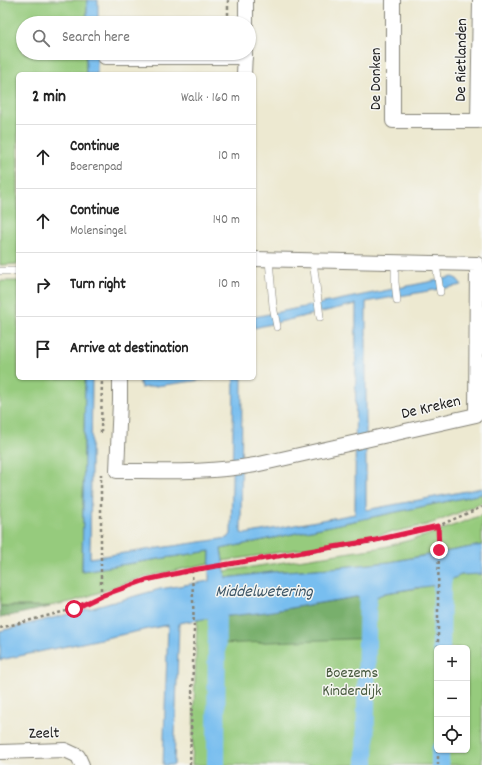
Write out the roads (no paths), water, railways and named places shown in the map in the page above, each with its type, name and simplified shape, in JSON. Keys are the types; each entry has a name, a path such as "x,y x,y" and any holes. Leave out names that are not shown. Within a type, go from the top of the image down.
{"street":[{"path":"246,0 246,16"},
{"name":"De Donken","path":"393,0 393,121 478,122"},
{"name":"De Rietlanden","path":"478,122 480,0"},
{"path":"244,72 245,60"},
{"name":"De Kreken","path":"120,380 117,471 200,471 232,469 476,415 479,264 437,270 395,263 256,259"},
{"name":"Zeelt","path":"0,752 65,750 78,756 82,765"}],"lane":[{"path":"270,260 273,306 277,327"},
{"path":"313,261 320,317"},
{"path":"395,263 397,301"},
{"path":"437,270 440,292"},
{"path":"0,271 16,271"}],"water":[{"path":"87,0 98,0 98,16 87,16"},
{"path":"86,60 97,60 97,72 86,72"},
{"name":"Middelwetering","path":"453,277 457,279 462,285 366,302 366,510 482,488 482,494 221,549 226,578 272,572 390,562 482,545 482,574 461,575 442,584 385,593 376,597 367,595 267,612 179,623 174,765 163,765 168,625 0,660 0,631 89,609 160,589 209,581 210,551 82,571 85,380 92,380 90,558 228,538 231,534 234,380 242,380 241,533 245,534 355,514 356,304 256,328 256,317"},
{"path":"139,380 202,380 141,388"}],"waterway":[{"path":"441,645 442,584 446,565"},
{"path":"365,765 368,577"},
{"name":"Middelwetering","path":"216,765 217,602"},
{"path":"440,753 440,765"}],"park label":[{"name":"Boezems Kinderdijk","path":"352,682"}]}
